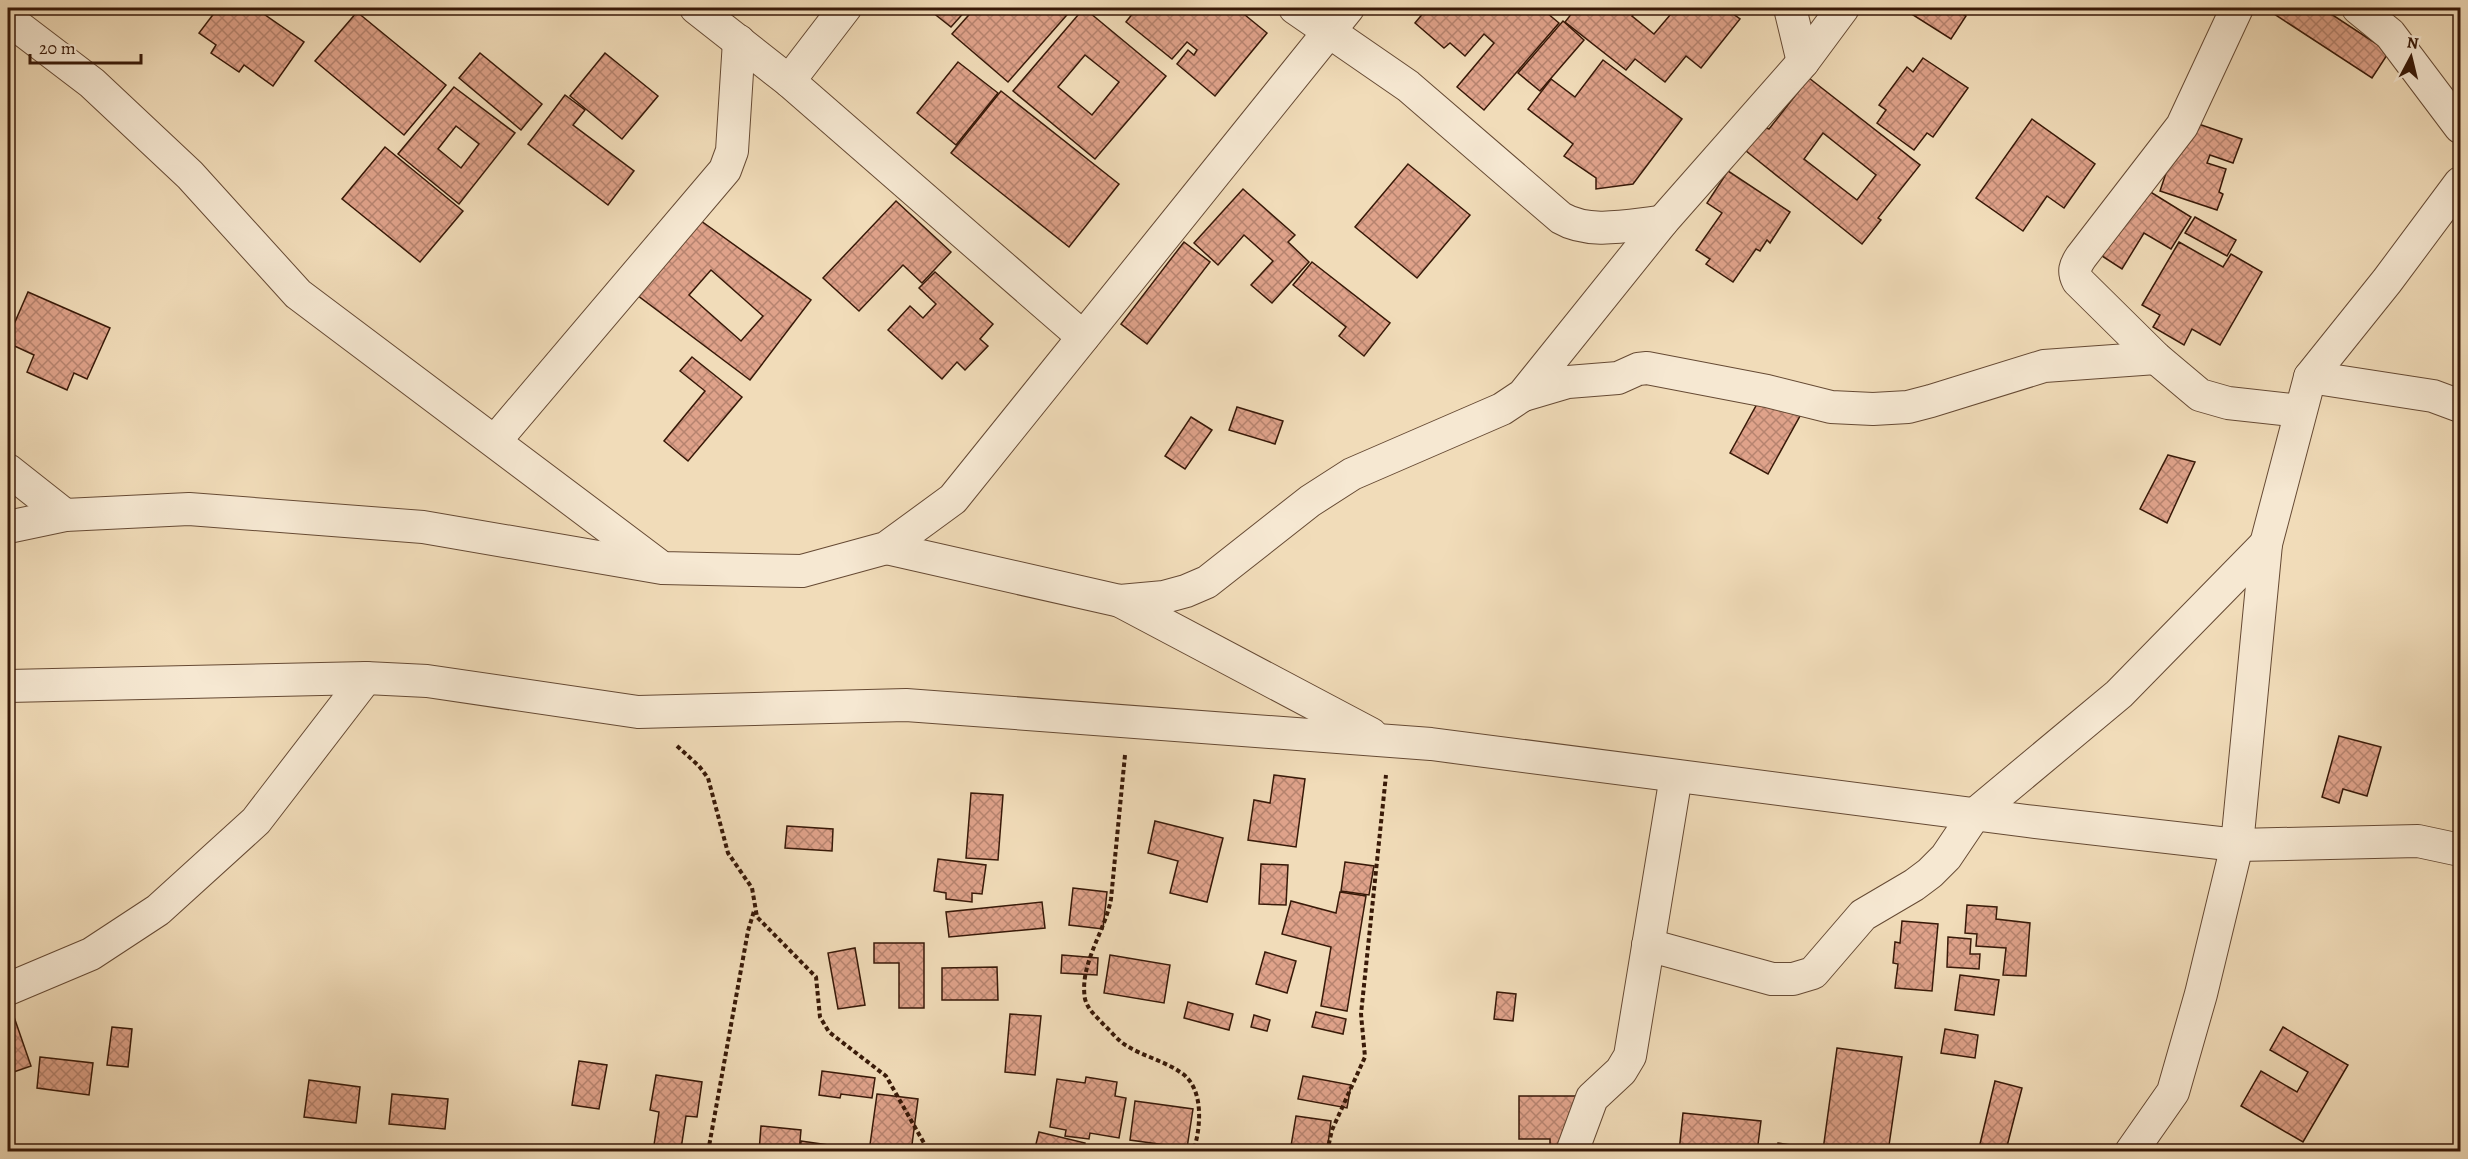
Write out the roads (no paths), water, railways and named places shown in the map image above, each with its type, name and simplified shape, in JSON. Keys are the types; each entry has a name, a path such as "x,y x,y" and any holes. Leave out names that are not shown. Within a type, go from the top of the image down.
{"street":[{"path":"696,8 789,81 1083,337"},
{"path":"789,81 844,8"},
{"path":"1295,8 1408,86 1561,218 1573,225 1596,228 1662,222"},
{"path":"8,527 65,515 189,509 423,527 662,568 802,571 886,548 953,499 1348,8"},
{"path":"1790,8 1803,62"},
{"path":"1120,601 1164,597 1207,582 1310,501 1352,474 1502,409 1523,395 1662,222 1803,62 1843,8"},
{"path":"2237,8 2182,126 2075,266 2078,281 2156,358 2200,395 2228,402 2300,411"},
{"path":"2358,8 2390,34 2460,127"},
{"path":"8,19 92,83 190,175 298,294 662,568"},
{"path":"495,441 725,170 732,151 739,40"},
{"path":"2131,1152 2173,1092 2201,994 2237,845 2266,544 2310,377 2387,281 2460,183"},
{"path":"1523,395 1568,382 1618,378 1638,369 1647,368 1767,391 1831,407 1873,409 1923,403 2044,366 2156,358"},
{"path":"2310,377 2433,396 2460,406"},
{"path":"8,470 65,515"},
{"path":"1648,945 1772,979 1793,979 1813,973 1863,915 1930,873 1946,857 1975,814 2119,694 2266,544"},
{"path":"886,548 1120,601 1386,741"},
{"path":"8,686 366,678 427,681 638,712 906,705 1431,744 1975,814 2237,845 2418,841 2460,850"},
{"path":"8,989 91,954 158,910 256,821 366,678"},
{"path":"1572,1152 1592,1098 1621,1071 1630,1056 1676,776"}]}
